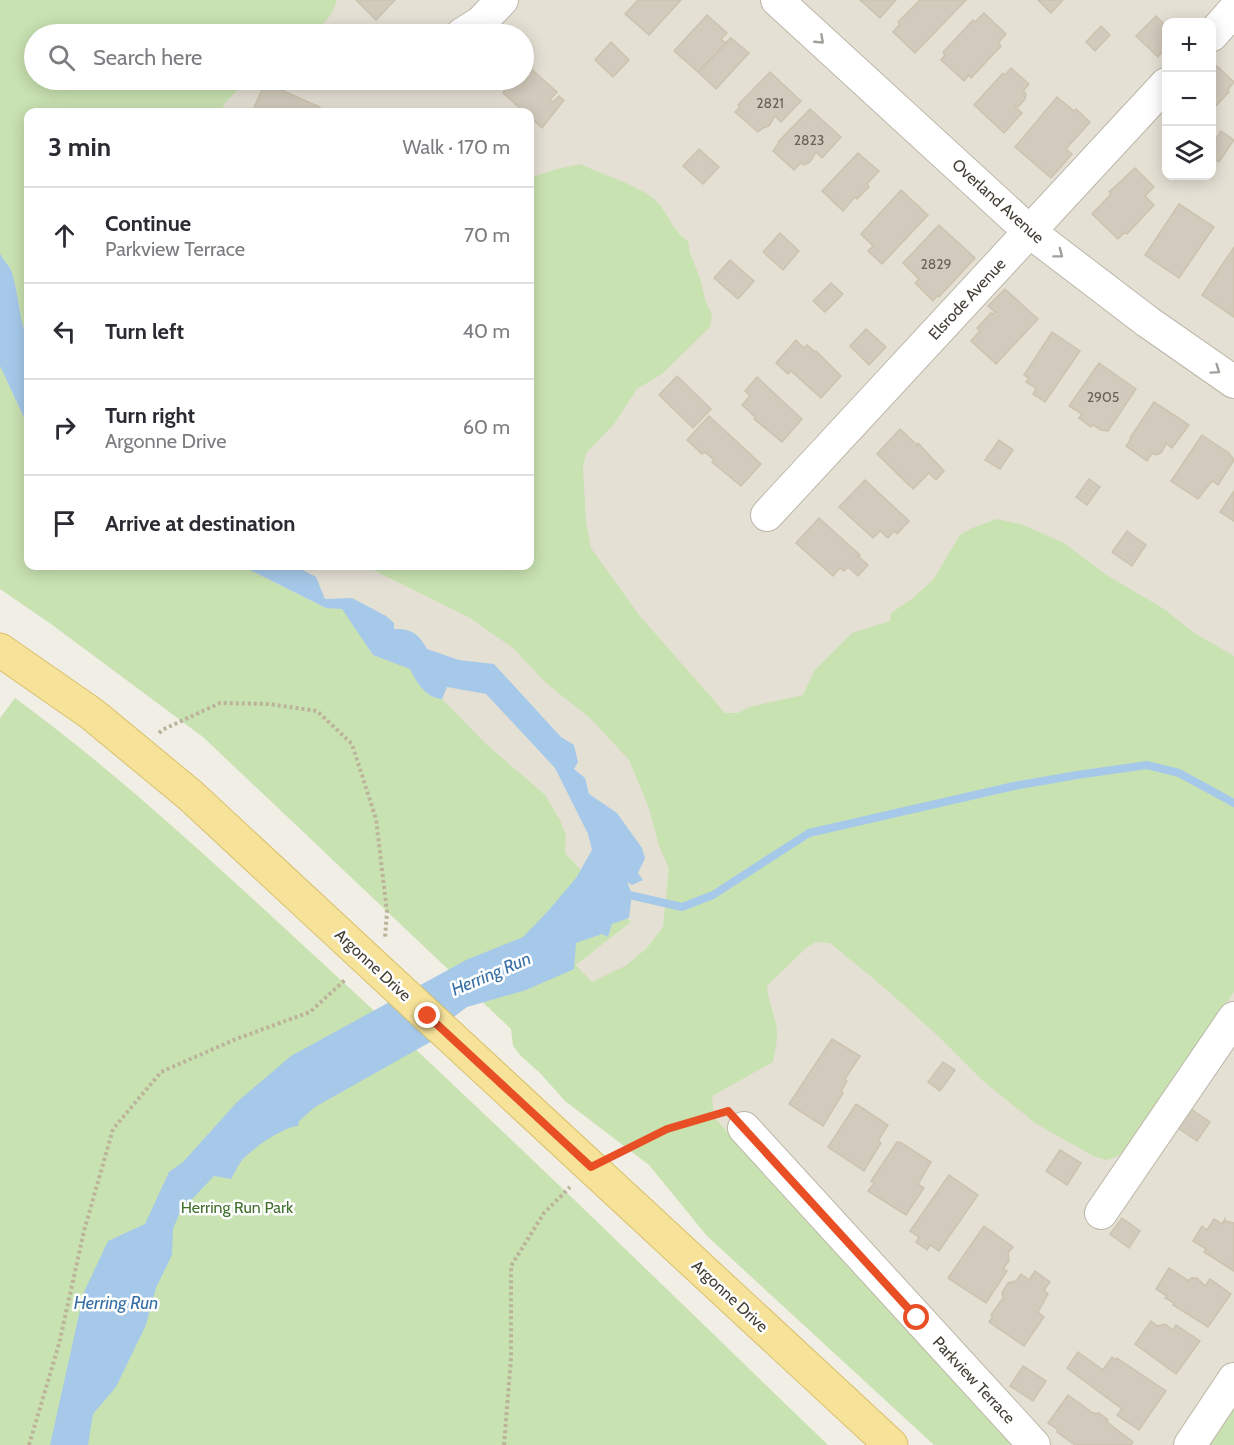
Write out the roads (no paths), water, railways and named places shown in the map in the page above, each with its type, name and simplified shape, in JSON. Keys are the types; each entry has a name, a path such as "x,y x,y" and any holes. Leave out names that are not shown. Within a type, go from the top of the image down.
{"main road":[{"name":"Argonne Drive","path":"0,650 92,714 141,752 190,795 891,1445"}],"street":[{"path":"478,24 502,0"},
{"name":"Overland Avenue","path":"777,0 1030,232 1148,322 1234,382"},
{"path":"1216,30 1234,10"},
{"name":"Elsrode Avenue","path":"767,515 1162,89"},
{"path":"1101,1212 1234,1018"},
{"name":"Parkview Terrace","path":"744,1128 1034,1445"},
{"path":"1190,1445 1234,1379"}],"water":[{"path":"0,253 12,273 24,329 24,417 0,366"},
{"name":"Herring Run","path":"250,570 303,570 316,577 325,599 352,598 386,616 394,623 394,629 414,633 427,649 459,660 494,664 561,737 574,745 578,762 574,769 585,778 589,794 617,813 642,848 645,858 638,873 643,880 632,885 627,882 632,894 629,918 612,924 608,937 602,934 576,943 574,969 526,990 467,1007 451,1019 441,1036 315,1107 299,1121 298,1126 285,1130 262,1143 242,1160 231,1179 214,1176 180,1212 173,1229 172,1255 156,1288 146,1325 116,1387 93,1414 88,1445 50,1445 84,1292 108,1241 145,1224 169,1172 183,1162 237,1102 291,1056 466,960 523,937 576,878 592,850 588,834 555,768 486,694 447,687 442,699 431,696 419,684 410,669 373,655 342,609 326,608"}],"waterway":[{"path":"625,894 682,907 713,895 809,833 1014,786 1077,775 1147,765 1179,773 1234,803"}],"park label":[{"name":"Herring Run Park","path":"237,1207"}]}
